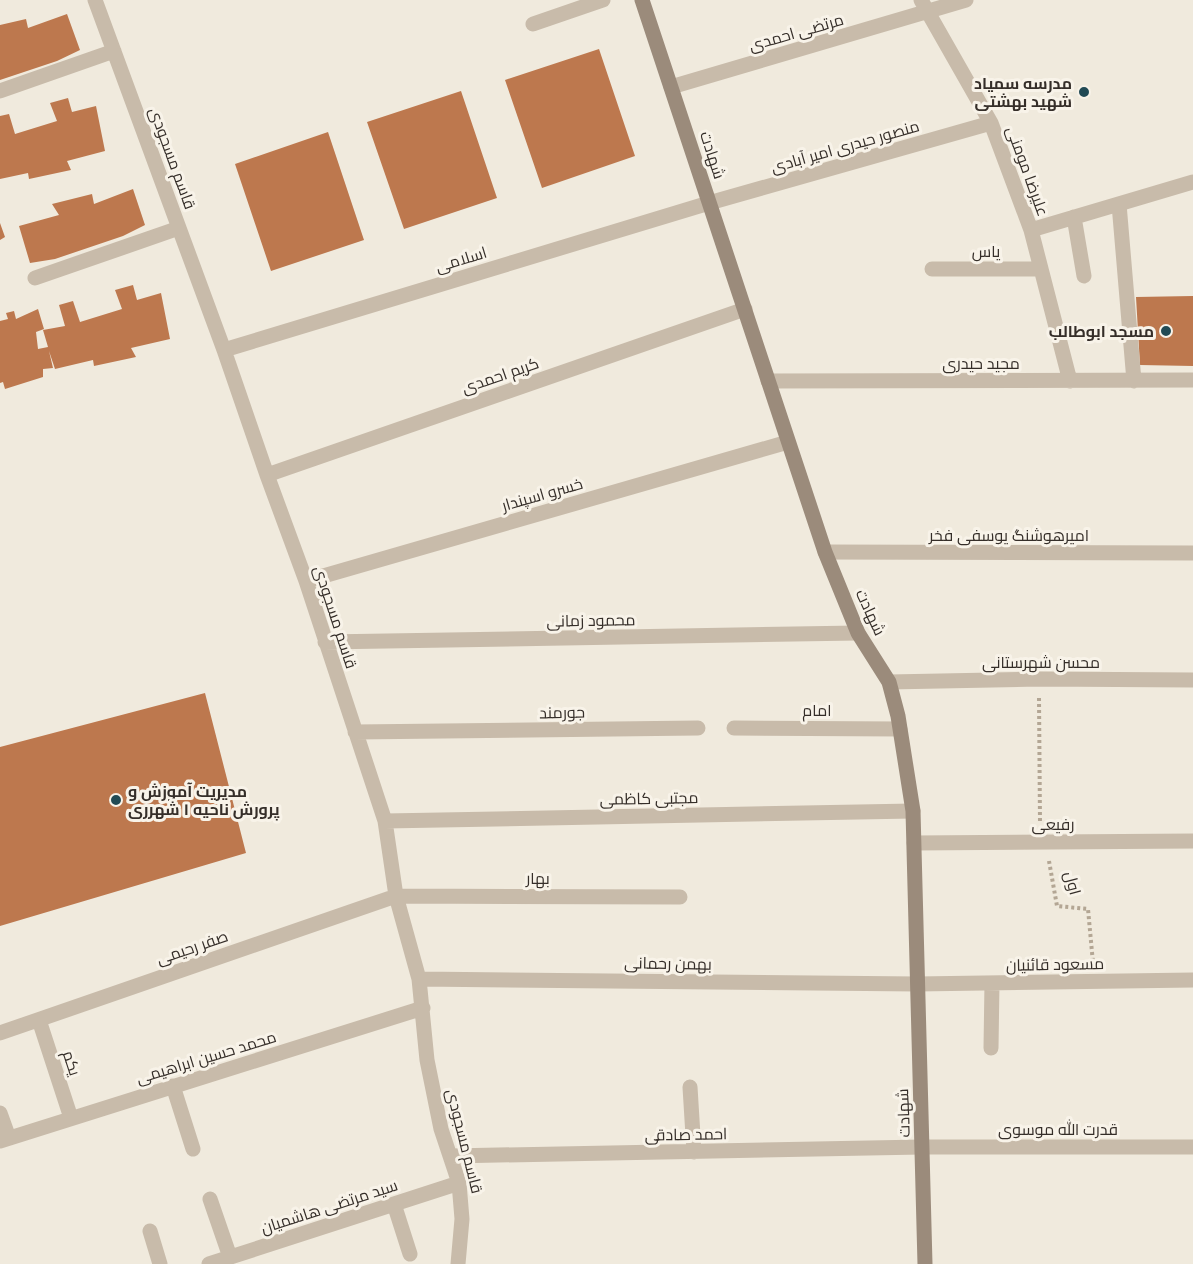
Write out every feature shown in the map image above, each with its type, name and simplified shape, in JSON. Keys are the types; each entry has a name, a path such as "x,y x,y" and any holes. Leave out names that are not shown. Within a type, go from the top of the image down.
{"street":[{"name":"قاسم مسجودی","path":"95,0 306,581 385,821 396,896 419,979 427,1060 441,1129 459,1183 462,1219 458,1264"},
{"path":"533,24 574,5 603,0"},
{"name":"شهادت","path":"642,0 825,552 858,633 889,682 900,729 913,811 925,1264"},
{"name":"مرتضی احمدی","path":"671,87 924,6 966,0"},
{"name":"علیرضا مومنی","path":"924,6 991,123 1031,230 1070,381"},
{"path":"0,91 114,51"},
{"name":"منصور حیدری امیر آبادی","path":"709,203 991,123"},
{"name":"علیرضا مومنی","path":"1031,230 1193,182"},
{"name":"اسلامی","path":"224,350 709,203"},
{"path":"1119,204 1134,381"},
{"path":"1074,217 1084,276"},
{"path":"35,278 179,228"},
{"name":"یاس","path":"932,269 1041,269"},
{"name":"کریم احمدی","path":"267,475 745,309"},
{"name":"مجید حیدری","path":"768,381 1193,380"},
{"name":"خسرو اسپندار","path":"306,581 788,442"},
{"name":"امیرهوشنگ یوسفی فخر","path":"825,552 1193,553"},
{"name":"محمود زمانی","path":"326,642 858,633"},
{"name":"محسن شهرستانی","path":"889,682 1039,679 1193,680"},
{"name":"جورمند","path":"355,732 698,728"},
{"name":"امام","path":"735,728 900,729"},
{"name":"مجتبی کاظمی","path":"385,821 913,811"},
{"name":"رفیعی","path":"914,843 1193,841"},
{"name":"بهار","path":"396,896 680,897"},
{"name":"صفر رحیمی","path":"0,1033 396,896"},
{"name":"بهمن رحمانی","path":"419,979 917,984"},
{"name":"مسعود قائنیان","path":"917,984 1193,980"},
{"path":"991,1048 992,983"},
{"name":"محمد حسین ابراهیمی","path":"4,1139 423,1008"},
{"name":"یکم","path":"39,1020 71,1118"},
{"path":"173,1086 193,1149"},
{"path":"690,1087 694,1152"},
{"path":"0,1113 4,1139"},
{"name":"قدرت الله موسوی","path":"922,1147 1193,1147"},
{"name":"احمد صادقی","path":"451,1156 922,1147"},
{"name":"سید مرتضی هاشمیان","path":"209,1264 459,1183"},
{"path":"210,1199 230,1257"},
{"path":"394,1204 410,1254"},
{"path":"150,1232 160,1264"}],"path":[{"path":"1039,679 1043,842"},
{"name":"اول","path":"1043,842 1057,906 1088,909 1095,981"}],"building":[{"path":"67,14 80,50 57,61 0,80 0,25 26,19 28,28"},
{"path":"599,49 635,156 542,188 505,80"},
{"path":"461,91 497,198 404,229 367,122"},
{"path":"68,98 72,112 96,106 105,151 67,161 71,170 29,179 28,173 0,179 0,116 9,114 15,134 57,121 50,103"},
{"path":"328,132 364,240 271,271 235,164"},
{"path":"133,189 145,225 123,236 55,259 30,263 19,226 59,215 52,204 92,194 94,204"},
{"path":"0,223 5,237 0,240"},
{"path":"133,285 137,300 161,293 170,339 131,348 136,357 94,366 93,360 55,369 49,351 53,368 43,369 43,377 5,389 3,382 0,383 0,321 8,319 6,313 14,311 16,319 38,309 44,329 36,332 38,349 48,347 43,330 65,326 59,305 73,301 80,322 122,309 115,290"},
{"name":"مسجد ابوطالب","path":"1193,296 1193,366 1140,365 1136,297"},
{"name":"مدیریت آموزش و پرورش ناحیه ۱ شهرری","path":"205,693 246,853 0,926 0,747"}],"place":[{"name":"مدرسه سمپاد شهید بهشتی","path":"1084,92"},
{"name":"مسجد ابوطالب","path":"1166,331"},
{"name":"مدیریت آموزش و پرورش ناحیه ۱ شهرری","path":"116,800"}]}
